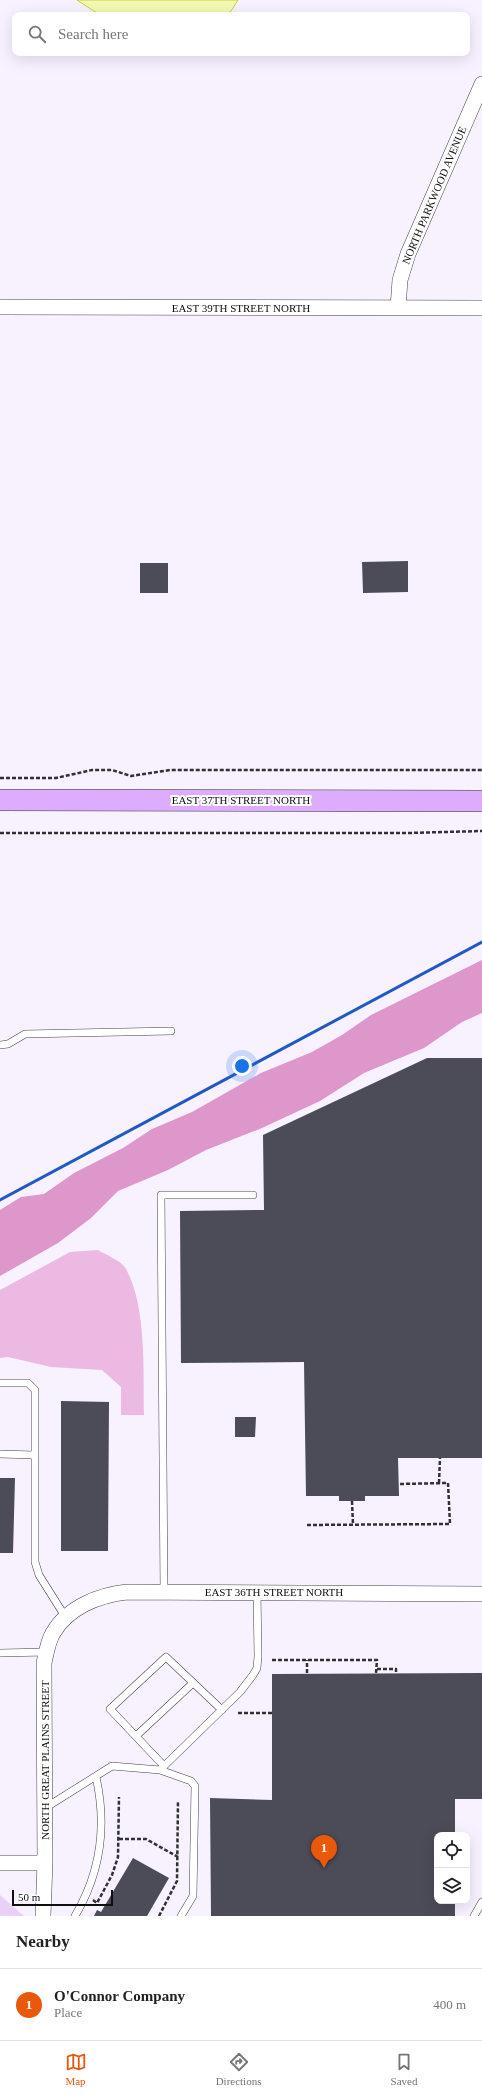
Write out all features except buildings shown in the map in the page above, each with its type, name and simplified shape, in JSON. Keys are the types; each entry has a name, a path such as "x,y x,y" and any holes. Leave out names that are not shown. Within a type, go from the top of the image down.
{"main road":[{"name":"EAST 37TH STREET NORTH","path":"0,800 482,801"}],"street":[{"name":"NORTH PARKWOOD AVENUE","path":"398,308 400,280 408,254 482,84"},
{"name":"EAST 39TH STREET NORTH","path":"0,307 482,308"},
{"name":"EAST 36TH STREET NORTH","path":"68,1616 89,1601 109,1594 164,1592 482,1594"},
{"name":"NORTH GREAT PLAINS STREET","path":"43,1916 45,1863 44,1663 52,1633 68,1616"},
{"path":"0,1863 45,1863"}],"lane":[{"path":"0,1045 8,1044 25,1034 171,1030"},
{"path":"164,1592 161,1195 253,1194"},
{"path":"0,1382 28,1383 35,1390 35,1562 39,1575 68,1616"},
{"path":"0,1454 34,1455"},
{"path":"162,1768 240,1692 257,1668 257,1592"},
{"path":"0,1652 47,1652"},
{"path":"162,1768 136,1736 110,1708 166,1657 222,1710"},
{"path":"136,1736 193,1683"},
{"path":"45,1808 112,1766 162,1768 191,1781 195,1786 193,1896 181,1916"},
{"path":"75,1916 86,1897 97,1869 100,1852 102,1802 96,1777"},
{"path":"474,1916 482,1902"}],"path":[{"path":"0,778 56,778 92,770 112,770 131,776 170,770 482,770"},
{"path":"0,833 408,833 482,831"},
{"path":"439,1483 440,1458"},
{"path":"307,1526 450,1524 448,1483 398,1484"},
{"path":"352,1501 353,1525"},
{"path":"272,1660 378,1660 376,1673"},
{"path":"307,1660 307,1673"},
{"path":"377,1669 396,1669 396,1673"},
{"path":"238,1713 272,1713"},
{"path":"88,1901 97,1903 112,1875 118,1857 119,1797"},
{"path":"159,1916 175,1889 177,1881 178,1801"},
{"path":"119,1839 146,1839 178,1857"}],"shaded area":[{"path":"77,0 238,0 230,12 95,12"},
{"path":"482,960 482,1013 462,1022 424,1048 364,1073 320,1101 262,1128 206,1150 168,1170 118,1191 91,1218 58,1243 0,1276 0,1210 21,1197 44,1194 74,1173 123,1148 152,1129 192,1112 261,1073 312,1052 342,1035 371,1015"},
{"path":"98,1250 124,1266 133,1284 141,1321 144,1415 121,1415 121,1387 102,1370 51,1367 8,1357 0,1358 0,1290 70,1252"},
{"path":"0,1895 24,1916 0,1916"}],"railway":[{"path":"0,1200 482,942"}],"place":[{"name":"O'Connor Company","path":"324,1868"}]}
